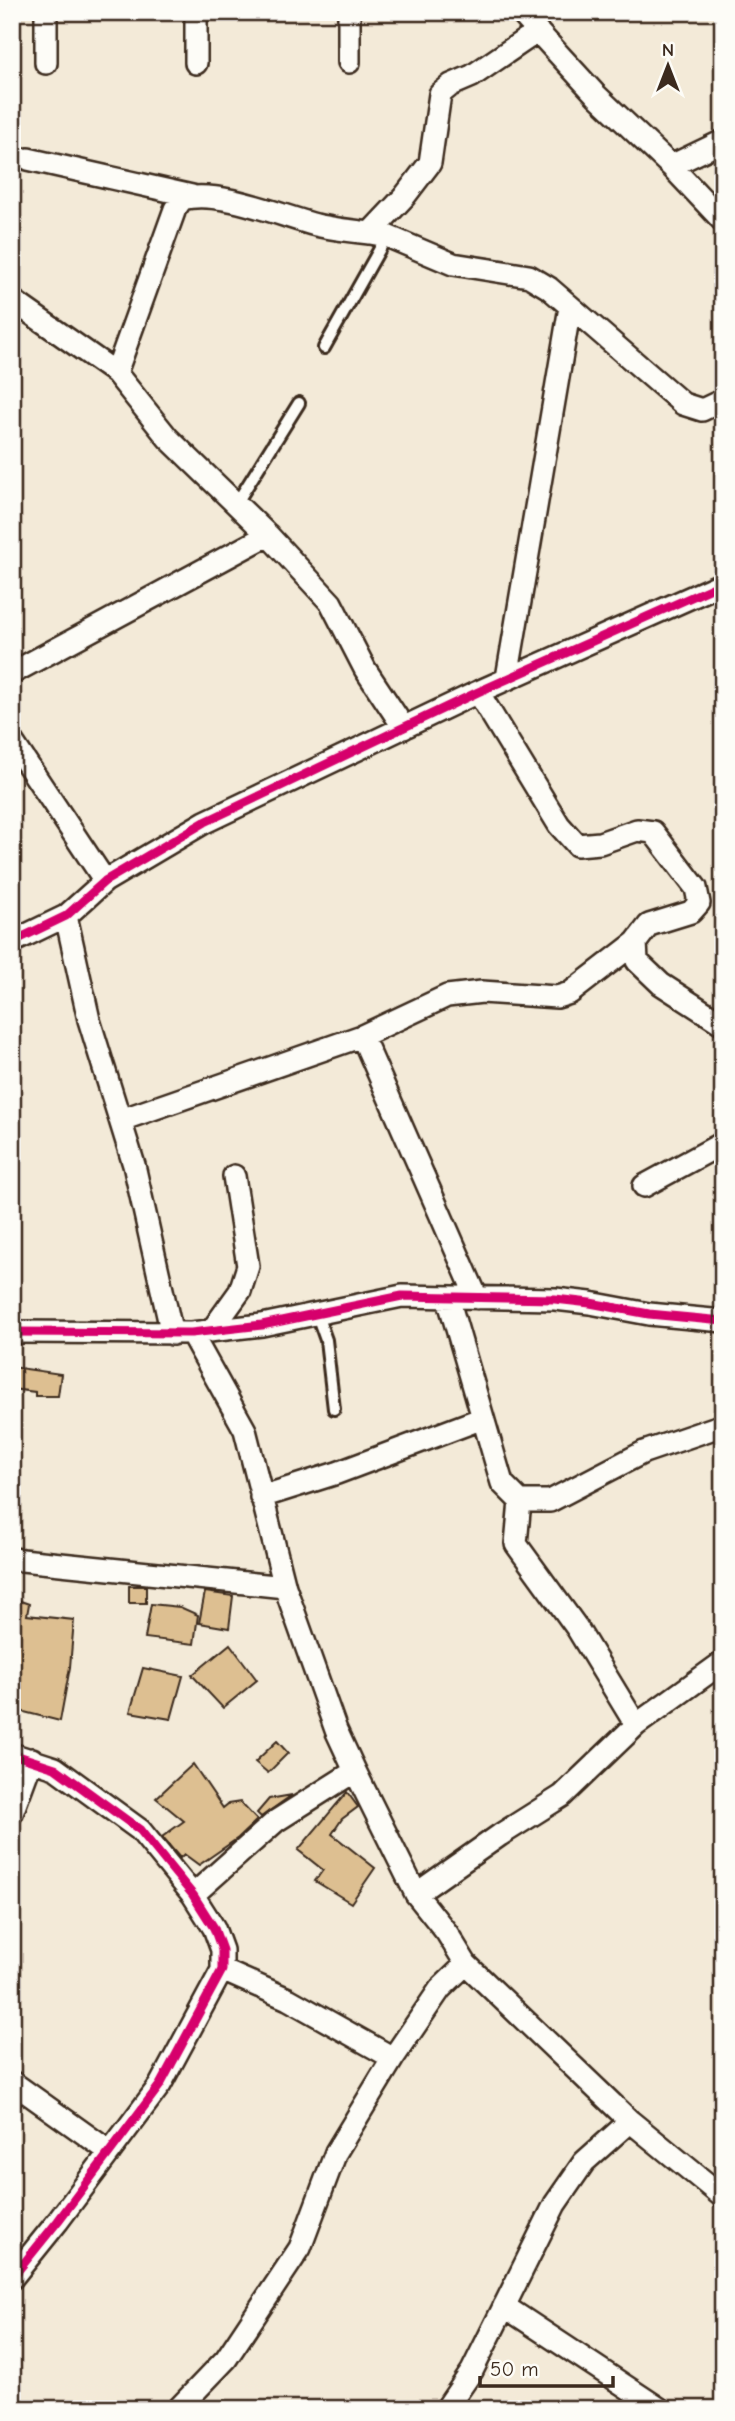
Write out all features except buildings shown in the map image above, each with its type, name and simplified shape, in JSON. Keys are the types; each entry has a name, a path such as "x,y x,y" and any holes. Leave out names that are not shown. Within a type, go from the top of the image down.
{"street":[{"path":"46,12 46,64"},
{"path":"196,12 196,63"},
{"path":"349,12 349,62"},
{"path":"520,12 596,95 671,166 723,221"},
{"path":"378,235 430,163 440,94 538,32"},
{"path":"671,166 723,141"},
{"path":"28,159 192,196 218,197 320,226 378,235 453,264 528,276 550,288 683,404 702,410 723,400"},
{"path":"116,373 176,209 182,198 192,196"},
{"path":"12,300 116,373 167,438 268,535 331,603 365,669 404,727"},
{"path":"507,678 570,307"},
{"path":"12,673 268,535"},
{"path":"12,942 66,916 105,881 205,822 507,678 723,583"},
{"path":"121,1120 362,1036 447,996 482,992 557,997 570,993 636,942 649,925 691,912 699,903 696,888 653,832 637,830 600,843 577,845 559,825 478,692"},
{"path":"12,741 105,881"},
{"path":"66,916 89,1020 134,1165 192,1332 245,1430 285,1587 336,1730 416,1894 447,1933 466,1964 630,2121 723,2197"},
{"path":"636,942 637,961 645,969 661,984 723,1024"},
{"path":"362,1036 477,1298"},
{"path":"643,1186 723,1143"},
{"path":"192,1332 240,1291 248,1266 234,1176"},
{"path":"12,1332 192,1332 317,1315 402,1296 555,1299 649,1314 723,1321"},
{"path":"448,1298 502,1483 520,1501 550,1501 644,1452 723,1425"},
{"path":"261,1497 337,1474 483,1418"},
{"path":"520,1501 516,1544 577,1628 636,1725"},
{"path":"12,1559 285,1587"},
{"path":"416,1894 500,1835 562,1796 636,1725 723,1662"},
{"path":"12,1813 22,1757 67,1775 140,1830 193,1895 214,1928 222,1951 222,1970 160,2085 12,2278"},
{"path":"193,1895 276,1821 355,1770"},
{"path":"178,2409 226,2359 300,2248 336,2152 393,2058 440,1989 466,1964"},
{"path":"222,1970 288,1999 393,2058"},
{"path":"12,2082 110,2152"},
{"path":"446,2409 471,2371 555,2204 571,2179 597,2149 630,2121"},
{"path":"504,2306 651,2406"}],"lane":[{"path":"324,348 378,235"},
{"path":"236,504 299,403"},
{"path":"317,1315 326,1340 334,1409"}],"cycle path":[{"path":"12,942 66,916 105,881 205,822 478,692 723,583"},
{"path":"12,1332 191,1333 262,1325 402,1296 555,1299 649,1314 723,1321"},
{"path":"12,1754 55,1768 140,1830 193,1895 214,1928 222,1950 222,1970 160,2085 12,2278"}]}
